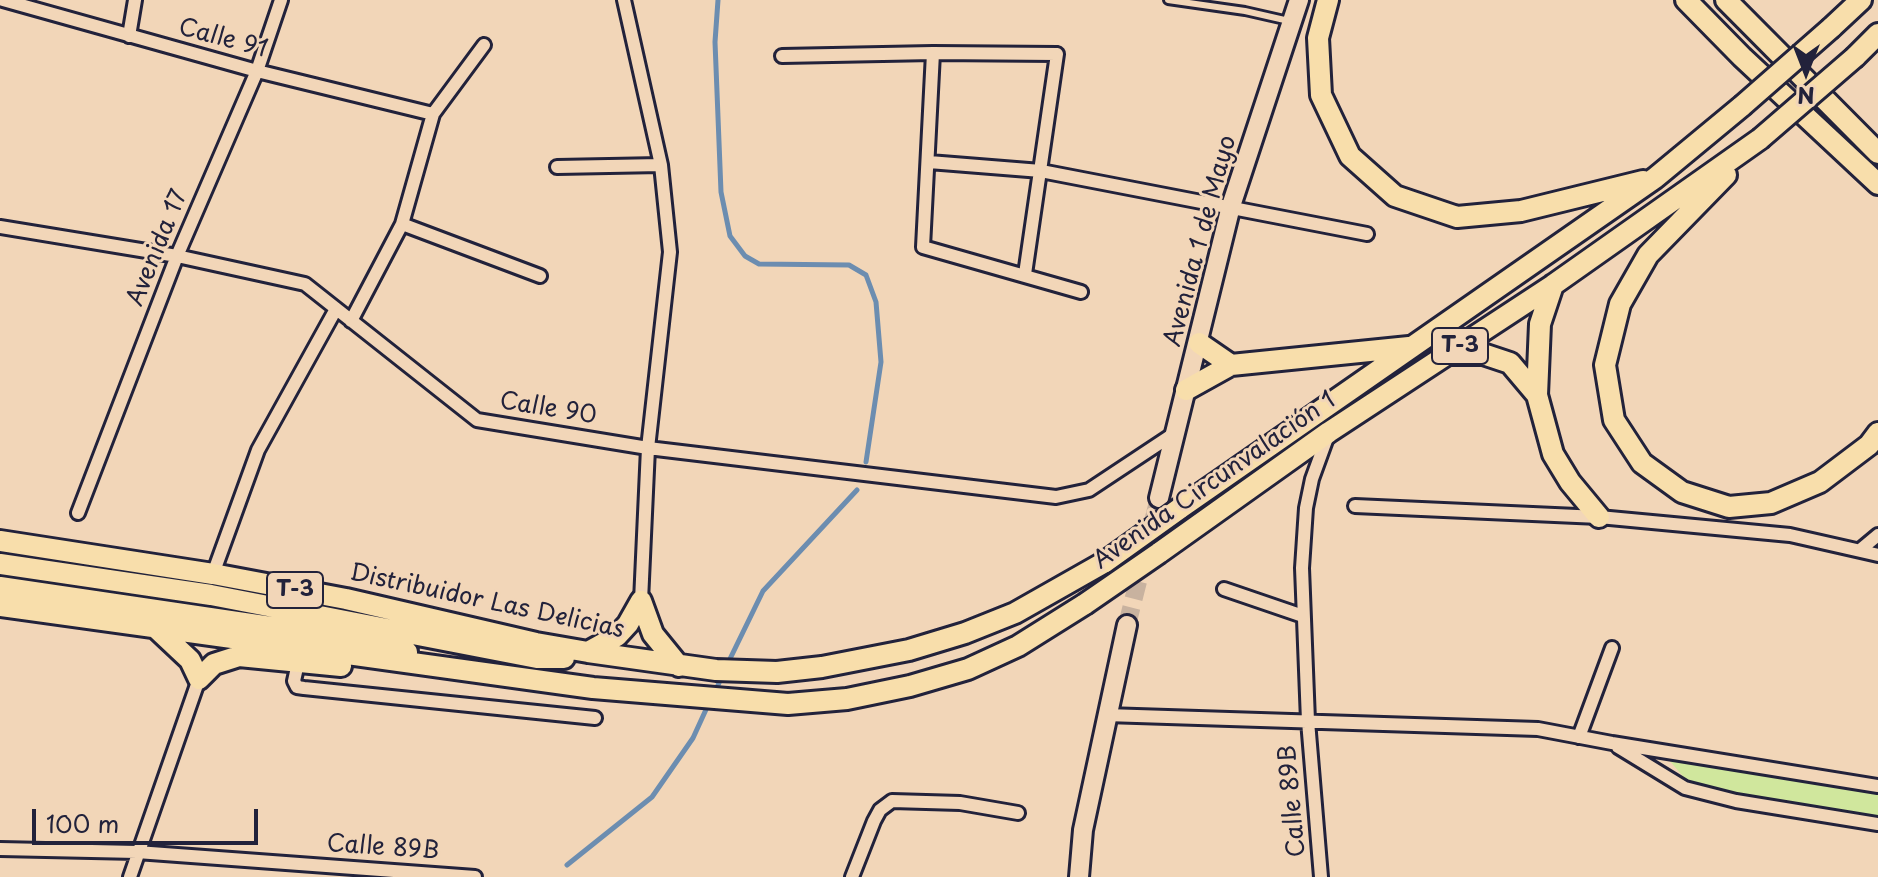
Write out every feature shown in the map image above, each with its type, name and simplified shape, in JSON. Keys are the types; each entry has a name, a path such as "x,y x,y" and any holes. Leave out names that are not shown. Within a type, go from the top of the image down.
{"main road":[{"path":"1328,0 1318,38 1321,95 1350,156 1395,196 1457,217 1521,211 1655,178"},
{"path":"1686,0 1763,77 1871,177 1878,194"},
{"path":"1726,0 1878,153"},
{"name":"Avenida Circunvalación 1","path":"632,659 726,670 777,672 822,667 909,650 965,633 1015,613 1105,562 1655,178 1742,106 1861,0"},
{"name":"Avenida Circunvalación 1","path":"485,673 593,688 788,704 847,699 910,686 968,669 1018,646 1085,604 1329,432 1553,285 1760,139 1878,34"},
{"path":"1760,139 1648,255 1620,304 1605,365 1614,420 1642,463 1682,492 1729,507 1771,503 1820,482 1869,445 1878,433"},
{"path":"1553,285 1540,324 1537,395 1553,454 1570,482 1599,517"},
{"path":"1199,343 1231,365"},
{"path":"1186,390 1231,365 1413,346"},
{"path":"1448,354 1483,354 1510,363 1537,395"},
{"name":"Distribuidor Las Delicias","path":"0,541 213,574 346,599 536,643 632,659"},
{"path":"0,564 211,595 537,658 632,659"},
{"path":"0,587 366,641 485,673"},
{"path":"588,652 617,636 641,601"},
{"path":"641,601 653,634 679,666"},
{"name":"T-3","path":"0,606 485,673"},
{"path":"155,628 190,660 199,679 214,664 239,656 298,663 485,673"}],"street":[{"name":"Calle 91","path":"3,0 257,71 433,114"},
{"path":"129,36 135,0"},
{"name":"Avenida 17","path":"78,513 177,256 257,71 281,0"},
{"path":"624,0 661,165 670,252 648,448 641,601"},
{"name":"Avenida 1 de Mayo","path":"1159,498 1231,206 1299,0"},
{"path":"351,321 402,224 433,114 484,45"},
{"path":"933,53 923,247 1081,292"},
{"path":"782,56 1057,54 1025,274"},
{"path":"929,162 1041,171 1367,234"},
{"path":"557,167 661,165"},
{"path":"402,224 540,276"},
{"name":"Calle 90","path":"1,231 177,256 305,284 477,420 648,448 1056,497 1089,490 1175,433"},
{"path":"213,574 258,450 336,309"},
{"name":"Calle 89B","path":"1321,877 1308,721 1302,568 1306,508 1312,479 1329,432"},
{"path":"1355,506 1599,517 1790,535 1878,555"},
{"path":"1860,550 1878,535"},
{"path":"1224,589 1303,616"},
{"path":"1079,877 1083,830 1127,625"},
{"path":"1579,737 1612,648"},
{"path":"298,663 294,681 297,687 595,718"},
{"path":"130,877 199,679"},
{"path":"1106,715 1538,729 1878,786"},
{"path":"1612,743 1685,788 1736,801 1878,824"},
{"path":"852,877 874,821 880,810 892,801 960,803 1018,813"},
{"name":"Calle 89B","path":"0,849 137,852 475,877"}],"lane":[{"path":"1168,0 1245,11 1292,22"}],"green space":[{"path":"1669,760 1878,792 1878,817 1755,798 1686,780"}],"waterway":[{"path":"718,0 715,42 721,192 730,236 745,256 759,264 849,265 866,275 876,302 881,362 866,462"},
{"path":"727,665 763,591 857,490"},
{"path":"714,694 723,674"},
{"path":"567,865 652,797 693,738 709,703"}],"tunnel":[{"path":"1127,625 1159,498"}]}
